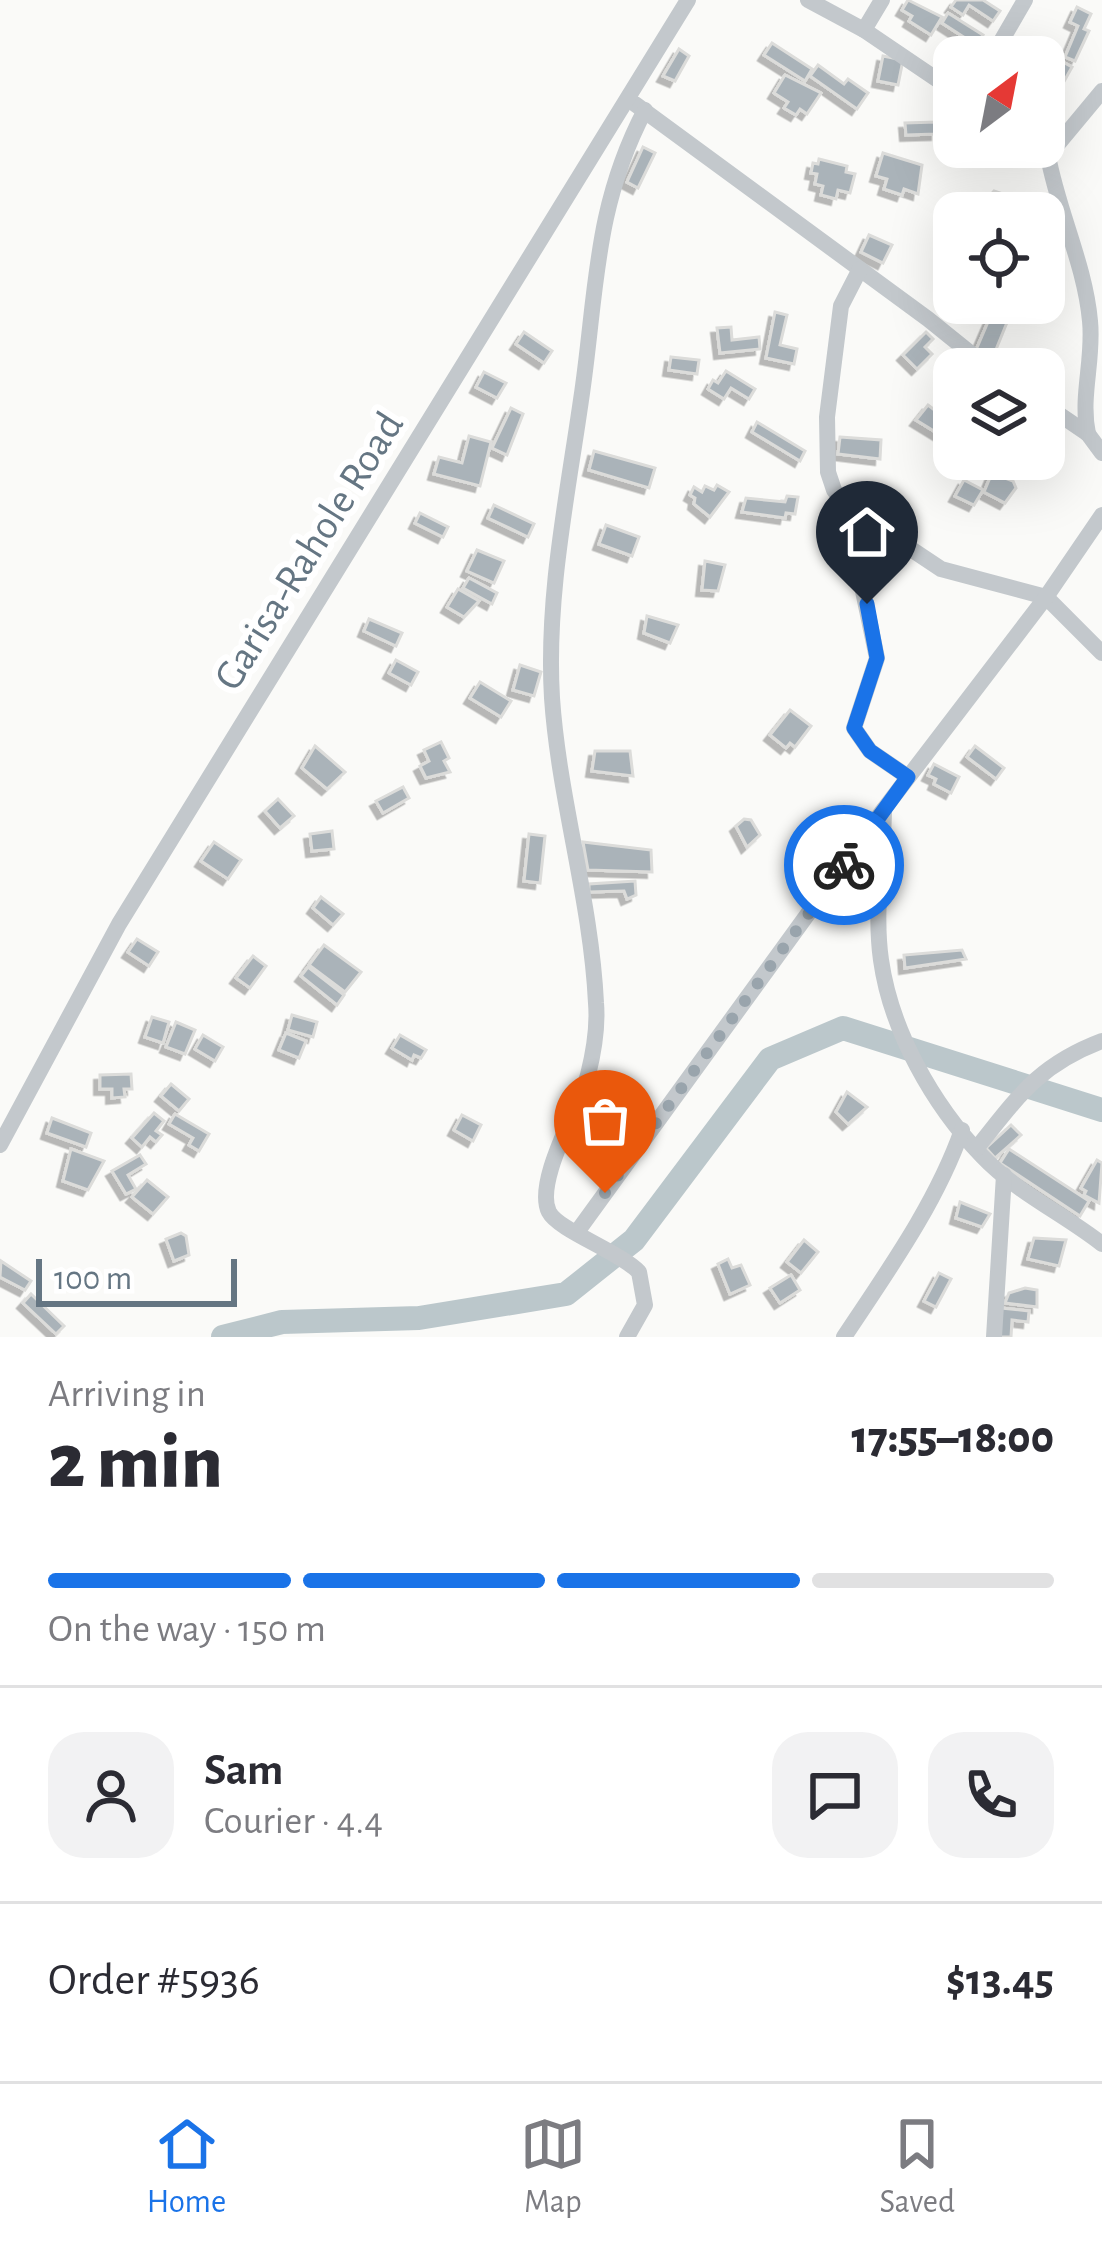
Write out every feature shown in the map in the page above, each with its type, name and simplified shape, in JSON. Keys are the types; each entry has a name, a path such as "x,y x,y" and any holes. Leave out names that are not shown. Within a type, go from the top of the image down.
{"street":[{"name":"Garisa-Rahole Road","path":"0,1145 119,924 688,0"},
{"path":"808,0 864,30 933,78"},
{"path":"864,30 882,0"},
{"path":"1004,36 1025,0"},
{"path":"1065,128 1102,91"},
{"path":"627,98 963,348"},
{"path":"628,1337 644,1305 638,1272 556,1222 546,1199 548,1180 587,1079 596,1041 597,1007 592,941 552,698 562,514 582,397 603,217 622,156 645,110"},
{"path":"1047,168 1090,317 1092,347 1084,399 1088,434"},
{"path":"860,269 841,306 827,417 828,472 834,490 845,505 941,568 1046,597 1102,653"},
{"path":"1065,418 1088,434 1102,453"},
{"path":"845,505 877,658 854,728 870,751 908,777"},
{"path":"577,1232 1102,515"},
{"path":"884,808 878,913 881,963 897,1019 926,1084 976,1149 1004,1175 1102,1244"},
{"path":"976,1149 1034,1077 1102,1041"},
{"path":"844,1337 902,1250 962,1130"},
{"path":"994,1337 1004,1175"}],"building":[{"path":"908,0 942,17 931,35 909,21 912,16 902,10"},
{"path":"956,0 983,0 1000,11 993,21 969,5 963,15 951,7"},
{"path":"1077,7 1091,14 1075,61 1065,57 1078,26 1070,22"},
{"path":"948,13 983,35 962,36 942,23"},
{"path":"772,43 812,69 805,81 764,55"},
{"path":"679,49 689,56 675,81 663,76"},
{"path":"883,56 903,60 898,85 878,81"},
{"path":"818,65 844,84 848,79 868,93 857,109 810,76"},
{"path":"785,75 821,93 807,114 800,109 796,115 784,108 788,102 774,93"},
{"path":"933,122 933,134 906,135 905,123"},
{"path":"643,147 655,153 638,188 627,182"},
{"path":"883,153 922,165 918,194 884,189 887,179 876,176"},
{"path":"819,159 847,166 846,172 855,174 850,193 838,190 836,199 821,195 823,186 815,184 817,174 811,173"},
{"path":"869,235 892,245 883,263 861,252"},
{"path":"775,312 787,315 780,345 797,349 794,364 766,358"},
{"path":"987,324 1006,324 997,348 977,348"},
{"path":"731,327 732,340 759,337 760,349 720,353 717,328"},
{"path":"524,332 552,351 544,363 516,344"},
{"path":"926,332 933,339 925,347 932,354 917,369 903,355"},
{"path":"671,357 699,360 697,374 669,370"},
{"path":"726,371 755,389 749,399 731,388 724,399 708,389"},
{"path":"484,372 506,383 497,398 476,387"},
{"path":"928,405 933,409 933,430 916,420"},
{"path":"511,408 523,414 507,455 492,448"},
{"path":"757,422 805,451 800,461 752,432"},
{"path":"469,436 491,442 480,486 434,474 439,457 462,463"},
{"path":"840,437 881,440 880,459 838,454"},
{"path":"594,451 655,468 649,488 589,470"},
{"path":"964,480 983,490 974,505 955,496"},
{"path":"989,480 1010,480 1016,488 1005,503 984,492"},
{"path":"717,485 729,492 710,517 690,495 694,487 702,492 705,486 714,490"},
{"path":"787,496 798,497 795,514 786,513 785,518 742,512 746,498 785,502"},
{"path":"494,505 534,524 528,537 488,518"},
{"path":"420,513 448,527 443,537 415,523"},
{"path":"606,525 639,537 632,556 599,544"},
{"path":"477,550 504,561 494,583 467,571"},
{"path":"705,561 725,565 718,591 702,590"},
{"path":"469,578 497,593 492,604 463,588"},
{"path":"458,589 479,601 464,617 447,607"},
{"path":"647,616 678,625 670,643 644,633"},
{"path":"369,619 402,633 396,646 364,631"},
{"path":"396,660 418,672 411,685 389,673"},
{"path":"520,665 541,672 534,696 513,690"},
{"path":"480,682 511,701 501,717 470,698"},
{"path":"790,710 811,726 795,747 790,743 786,748 770,735"},
{"path":"441,742 450,772 426,778 420,766 429,761 424,750"},
{"path":"315,746 345,772 327,789 302,768"},
{"path":"975,746 1004,768 996,779 967,757"},
{"path":"595,751 630,751 633,776 592,771"},
{"path":"934,764 959,777 951,793 928,775"},
{"path":"403,787 409,798 383,813 376,801"},
{"path":"278,799 294,816 280,828 265,811"},
{"path":"751,820 760,835 747,847 736,826"},
{"path":"332,831 334,849 312,851 310,834"},
{"path":"529,834 545,836 540,883 524,881"},
{"path":"214,842 241,860 228,879 201,861"},
{"path":"583,842 651,850 652,872 588,870"},
{"path":"635,881 636,895 627,899 624,891 589,892 589,884"},
{"path":"321,897 343,914 333,925 313,908"},
{"path":"137,939 158,952 149,966 128,952"},
{"path":"324,945 361,972 345,992 309,965"},
{"path":"962,950 966,959 905,968 904,955"},
{"path":"253,956 266,966 250,988 236,978"},
{"path":"308,967 344,995 337,1005 301,976"},
{"path":"292,1015 317,1022 313,1037 288,1030"},
{"path":"152,1017 169,1022 163,1043 145,1037"},
{"path":"176,1022 195,1030 185,1054 166,1047"},
{"path":"286,1033 306,1041 299,1058 279,1050"},
{"path":"203,1035 223,1047 215,1061 195,1049"},
{"path":"400,1035 426,1050 421,1058 414,1055 412,1060 392,1048"},
{"path":"131,1074 132,1089 124,1089 125,1097 112,1098 112,1089 100,1089 100,1075"},
{"path":"171,1084 189,1099 179,1111 161,1096"},
{"path":"599,1092 617,1098 610,1119 592,1112"},
{"path":"847,1092 867,1107 848,1124 836,1112"},
{"path":"154,1113 164,1121 156,1131 162,1135 156,1142 150,1137 142,1147 132,1138"},
{"path":"175,1114 209,1134 199,1151 189,1145 193,1138 169,1124"},
{"path":"462,1115 481,1125 473,1141 454,1130"},
{"path":"52,1118 91,1133 86,1147 47,1133"},
{"path":"1011,1125 1021,1135 995,1158 986,1148"},
{"path":"71,1149 104,1161 88,1190 63,1181"},
{"path":"1009,1149 1089,1201 1080,1216 1000,1163"},
{"path":"140,1155 146,1164 128,1175 136,1189 126,1194 112,1171"},
{"path":"1097,1160 1102,1163 1099,1203 1081,1188"},
{"path":"147,1180 168,1197 153,1214 132,1197"},
{"path":"960,1202 990,1214 982,1227 956,1218"},
{"path":"181,1233 186,1236 189,1255 174,1261 166,1239"},
{"path":"1034,1238 1066,1240 1059,1266 1028,1259"},
{"path":"804,1240 818,1252 801,1273 787,1262"},
{"path":"728,1259 732,1268 741,1265 750,1285 730,1294 718,1264"},
{"path":"1,1261 31,1281 25,1290 0,1277"},
{"path":"939,1273 951,1279 936,1307 924,1301"},
{"path":"791,1275 800,1290 780,1303 770,1288"},
{"path":"1037,1290 1037,1307 1005,1303 1009,1293"},
{"path":"31,1294 64,1326 56,1334 23,1303"},
{"path":"1001,1308 1029,1311 1028,1322 1012,1320 1011,1337 998,1337"}],"waterway":[{"path":"223,1337 282,1322 419,1318 566,1294 634,1240 770,1059 843,1028 1102,1110"}],"way so far":[{"path":"605,1193 844,865"}],"route":[{"path":"844,865 908,777 870,751 854,728 877,658 867,604"}]}
